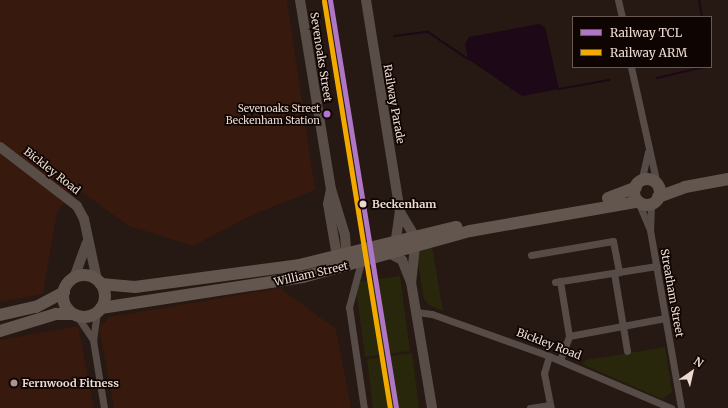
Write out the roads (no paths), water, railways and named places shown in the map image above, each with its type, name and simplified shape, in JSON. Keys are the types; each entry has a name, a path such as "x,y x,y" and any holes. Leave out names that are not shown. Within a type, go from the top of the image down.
{"main road":[{"name":"William Street","path":"99,282 135,287 335,257 396,239 414,241 506,224 646,202 686,187 728,179"},
{"name":"William Street","path":"99,310 193,296 344,267 389,253 414,241 615,198 639,184 657,181 686,187"},
{"path":"639,184 633,195 646,202 661,190 657,181"},
{"path":"0,315 36,307 64,292 74,278 84,275 99,282 105,297 99,310 75,315 56,314 0,331"},
{"path":"64,292 64,303 75,315"}],"street":[{"name":"Sevenoaks Street","path":"300,0 331,189 338,204 348,253 344,267"},
{"name":"Railway Parade","path":"366,0 400,212 414,241"},
{"path":"618,0 622,16"},
{"path":"631,68 648,152 657,181"},
{"name":"Bickley Road","path":"0,147 77,206 84,219 87,243 99,282"},
{"path":"639,184 648,152"},
{"name":"Sevenoaks Street","path":"331,189 328,204 335,257 344,267"},
{"name":"Streatham Street","path":"646,202 681,408"},
{"name":"Streatham Street","path":"646,202 650,230"},
{"name":"Railway Parade","path":"396,239 400,212"},
{"path":"411,282 414,241"},
{"path":"531,255 613,241 627,351"},
{"name":"Bickley Road","path":"74,278 87,243"},
{"path":"389,253 402,260 411,282 432,408"},
{"path":"361,262 351,292 352,334 364,408"},
{"path":"560,360 569,336 557,281 657,266"},
{"path":"99,310 93,340 104,408"},
{"name":"Bickley Road","path":"416,312 432,314 560,360 671,408"},
{"path":"75,315 93,340"},
{"path":"569,336 665,318"},
{"path":"530,408 550,406 544,373 549,356"}],"waterway":[{"path":"699,0 702,16"},
{"path":"394,36 428,32 468,59"},
{"path":"657,78 700,68"},
{"path":"559,89 609,80"}],"rail line":[{"name":"TCL","path":"330,0 396,408"},
{"name":"ARM","path":"324,1 390,408"}],"place":[{"name":"Sevenoaks Street Beckenham Station","path":"327,114"},
{"name":"Beckenham","path":"363,204"},
{"name":"Fernwood Fitness","path":"14,383"}]}
